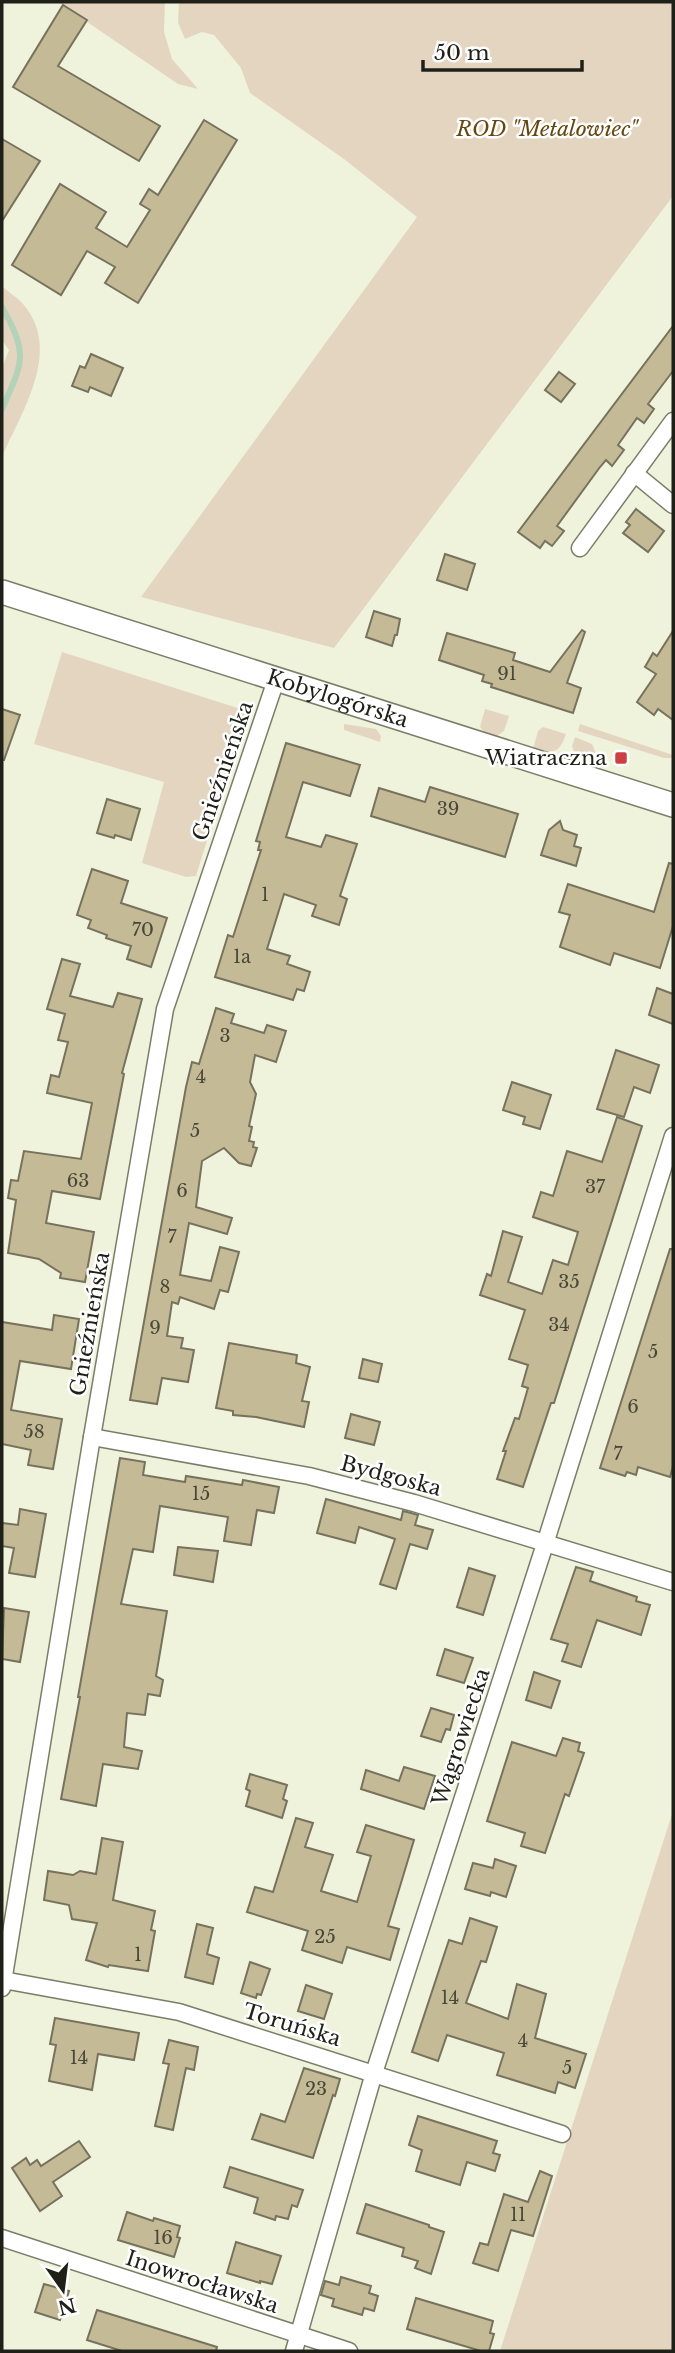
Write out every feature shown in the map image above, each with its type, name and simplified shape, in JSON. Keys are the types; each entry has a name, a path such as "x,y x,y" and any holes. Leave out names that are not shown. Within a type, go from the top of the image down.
{"street":[{"path":"580,548 673,421"},
{"path":"634,473 673,505"},
{"name":"Kobylogórska","path":"2,592 673,805"},
{"name":"Gnieźnieńska","path":"3,1984 165,1009 276,680"},
{"name":"Wągrowiecka","path":"297,2344 374,2073 673,1136"},
{"name":"Bydgoska","path":"92,1437 309,1476 414,1503 673,1582"},
{"name":"Toruńska","path":"3,1984 179,2012 562,2134"},
{"name":"Inowrocławska","path":"2,2238 297,2344 349,2351"}],"green space":[{"path":"58,2 165,2 164,32 172,59 198,89 178,84"},
{"name":"ROD \"Metalowiec\"","path":"179,2 673,2 673,196 334,648 141,597 417,217 344,159 250,93 241,68 214,35 202,32 185,39 178,23"},
{"path":"2,286 23,304 34,322 39,341 39,360 28,401 2,457 2,368 9,350 2,340"},
{"path":"62,652 247,711 196,876 186,877 142,863 164,782 34,744"},
{"path":"485,709 509,716 504,731 497,736 486,734 480,727"},
{"path":"344,724 376,729 381,736 380,742 344,730"},
{"path":"580,724 673,755 673,758 664,758 578,731"},
{"path":"543,727 566,734 558,749 546,752 533,749 538,731"},
{"path":"575,737 592,744 595,751 593,758 574,752 572,746"},
{"path":"673,1811 673,2351 500,2351"}],"building":[{"path":"63,5 87,20 58,66 160,126 139,161 13,87"},
{"path":"204,120 237,140 138,303 105,283 115,267 87,251 61,295 12,265 60,184 106,212 96,228 127,247 150,210 140,204 149,189 158,195"},
{"path":"2,139 40,161 2,221"},
{"path":"673,326 673,371 648,404 654,409 644,423 637,418 618,445 624,450 612,466 606,460 600,467 557,526 564,531 552,546 545,541 540,548 518,532"},
{"path":"91,354 123,368 111,396 90,387 88,392 72,386 80,366 85,368"},
{"path":"559,372 575,384 561,402 545,390"},
{"path":"636,509 664,531 648,552 623,533 630,525 626,522"},
{"path":"445,554 475,564 467,590 437,580"},
{"path":"374,611 400,619 392,646 366,637"},
{"path":"582,630 585,632 567,683 581,688 573,713 491,687 492,684 482,681 484,675 439,660 447,633 515,653 513,660 550,672"},
{"path":"673,631 673,720 658,709 654,715 637,702 656,674 645,667 653,653 657,656"},
{"path":"2,709 20,715 4,760 2,760"},
{"path":"286,743 360,765 350,796 303,782 286,837 321,847 326,835 357,844 340,896 347,899 339,925 312,916 316,905 284,894 267,949 290,956 287,964 310,972 304,991 297,989 293,1000 215,977 228,935 233,937 261,850 258,850 260,842 256,841"},
{"path":"430,787 518,814 505,857 371,816 379,788 425,802"},
{"path":"107,799 140,809 131,840 97,833"},
{"path":"560,821 563,830 577,835 574,846 581,848 576,866 541,855 549,830"},
{"path":"669,863 673,864 673,926 660,968 614,953 610,965 560,947 570,915 559,912 568,884 654,912"},
{"path":"92,869 128,881 121,903 167,918 151,967 127,959 131,946 106,938 107,935 88,928 91,920 77,915"},
{"path":"62,959 80,964 70,996 113,1007 118,993 142,999 122,1073 124,1074 100,1199 52,1191 46,1223 94,1232 85,1282 60,1278 61,1273 39,1259 8,1253 16,1200 8,1198 11,1180 18,1181 24,1151 81,1159 92,1103 47,1093 51,1075 59,1077 68,1042 58,1040 65,1014 47,1009"},
{"path":"657,988 673,994 673,1024 649,1015"},
{"path":"216,1008 234,1014 231,1023 264,1033 267,1025 286,1031 276,1062 255,1055 250,1082 256,1094 249,1126 252,1127 249,1141 254,1142 253,1147 257,1148 251,1166 239,1163 224,1148 202,1161 196,1207 232,1218 227,1234 189,1223 180,1275 211,1281 220,1247 239,1252 228,1292 220,1290 214,1309 180,1297 178,1304 172,1302 167,1336 183,1338 181,1348 194,1350 188,1382 162,1378 157,1404 130,1400 186,1087 192,1062 199,1064"},
{"path":"616,1050 659,1065 650,1093 634,1087 624,1117 597,1109"},
{"path":"512,1082 551,1095 540,1129 523,1124 525,1117 503,1110"},
{"path":"617,1117 642,1126 554,1403 551,1403 523,1487 497,1479 506,1451 503,1451 515,1418 519,1419 528,1388 522,1386 528,1365 509,1359 525,1310 480,1295 487,1274 491,1276 503,1231 522,1237 508,1282 542,1294 553,1260 568,1265 578,1232 533,1217 541,1192 553,1196 567,1151 602,1162"},
{"path":"670,1249 673,1249 673,1466 670,1477 638,1467 636,1475 627,1472 625,1476 600,1468"},
{"path":"54,1315 79,1319 71,1369 20,1361 11,1410 62,1419 53,1469 28,1465 31,1450 2,1444 2,1322 52,1330"},
{"path":"229,1343 297,1355 296,1363 310,1367 302,1401 309,1402 304,1427 233,1415 233,1411 216,1408"},
{"path":"363,1359 382,1364 378,1382 359,1378"},
{"path":"351,1414 380,1422 374,1445 345,1438"},
{"path":"120,1458 145,1462 143,1475 185,1482 186,1476 242,1485 243,1480 279,1487 274,1513 257,1510 251,1545 224,1541 228,1517 160,1506 153,1552 133,1549 121,1604 167,1611 156,1676 163,1680 160,1696 148,1694 145,1715 127,1713 124,1747 142,1751 138,1769 103,1764 96,1806 61,1799"},
{"path":"326,1499 401,1520 403,1511 418,1515 415,1525 433,1530 427,1549 410,1544 396,1589 380,1584 395,1539 359,1527 355,1543 317,1533"},
{"path":"20,1509 46,1514 35,1577 9,1573 14,1548 2,1546 2,1523 18,1525"},
{"path":"178,1547 218,1551 213,1582 174,1575"},
{"path":"576,1567 593,1572 590,1581 637,1597 636,1601 650,1605 641,1635 597,1620 581,1667 562,1661 568,1644 551,1639"},
{"path":"469,1568 495,1576 483,1615 457,1607"},
{"path":"4,1608 29,1612 20,1662 2,1659"},
{"path":"445,1649 473,1658 464,1683 437,1675"},
{"path":"534,1672 560,1681 551,1708 526,1700"},
{"path":"431,1708 454,1715 450,1730 446,1729 441,1742 421,1736"},
{"path":"563,1738 580,1743 578,1751 584,1753 569,1796 565,1794 545,1853 521,1846 525,1833 487,1821 512,1742 556,1756"},
{"path":"404,1767 435,1776 424,1809 361,1789 366,1770 399,1781"},
{"path":"250,1774 287,1785 283,1799 287,1801 282,1818 246,1806 250,1791 246,1789"},
{"path":"296,1818 313,1823 305,1847 333,1855 321,1891 357,1902 371,1856 357,1852 366,1825 414,1840 388,1926 399,1929 390,1960 347,1947 342,1963 302,1950 308,1931 247,1912 255,1887 273,1892"},
{"path":"102,1838 123,1842 113,1900 155,1911 151,1930 155,1931 148,1971 108,1967 86,1960 97,1923 72,1919 69,1905 44,1900 48,1871 73,1875 80,1871 96,1874"},
{"path":"495,1859 516,1866 506,1897 465,1889 473,1863 493,1868"},
{"path":"470,1918 497,1927 486,1962 481,1961 466,2003 508,2019 517,1984 546,1994 535,2038 586,2054 575,2088 558,2082 555,2093 497,2075 504,2053 447,2035 438,2061 412,2052 449,1940 462,1944"},
{"path":"197,1924 213,1928 207,1954 219,1958 213,1984 185,1977"},
{"path":"250,1962 270,1969 261,1995 257,1994 256,1998 241,1993"},
{"path":"306,1985 332,1994 324,2019 298,2011"},
{"path":"55,2018 139,2033 134,2060 98,2054 92,2090 49,2081 56,2045 50,2044"},
{"path":"169,2040 198,2047 194,2070 186,2068 173,2130 155,2126 169,2064 163,2063"},
{"path":"304,2068 340,2079 313,2158 252,2139 261,2114 285,2122"},
{"path":"418,2116 497,2141 493,2153 500,2155 495,2171 467,2162 460,2185 416,2171 422,2150 409,2145"},
{"path":"79,2141 90,2157 53,2182 62,2196 40,2211 12,2168 26,2158 30,2165 37,2160 41,2166"},
{"path":"230,2167 303,2190 297,2207 292,2205 288,2219 276,2216 275,2220 254,2213 258,2198 224,2187"},
{"path":"540,2171 552,2176 533,2236 511,2230 498,2271 473,2263 480,2243 488,2245 504,2194 528,2202"},
{"path":"366,2204 444,2232 431,2274 415,2268 418,2261 402,2256 404,2248 357,2233"},
{"path":"127,2212 180,2226 177,2237 180,2238 174,2257 118,2240"},
{"path":"236,2242 281,2256 272,2284 227,2273"},
{"path":"341,2277 371,2286 369,2293 378,2296 374,2311 364,2308 362,2315 332,2306 334,2299 321,2295 325,2281 339,2285"},
{"path":"44,2284 69,2291 60,2320 35,2312"},
{"path":"416,2298 493,2321 490,2333 494,2334 489,2351 407,2329"},
{"path":"97,2310 217,2347 216,2351 122,2351 87,2340"}],"waterway":[{"path":"2,307 16,337 20,358 15,380 2,409"}],"place":[{"name":"Wiatraczna","path":"621,758"}]}
